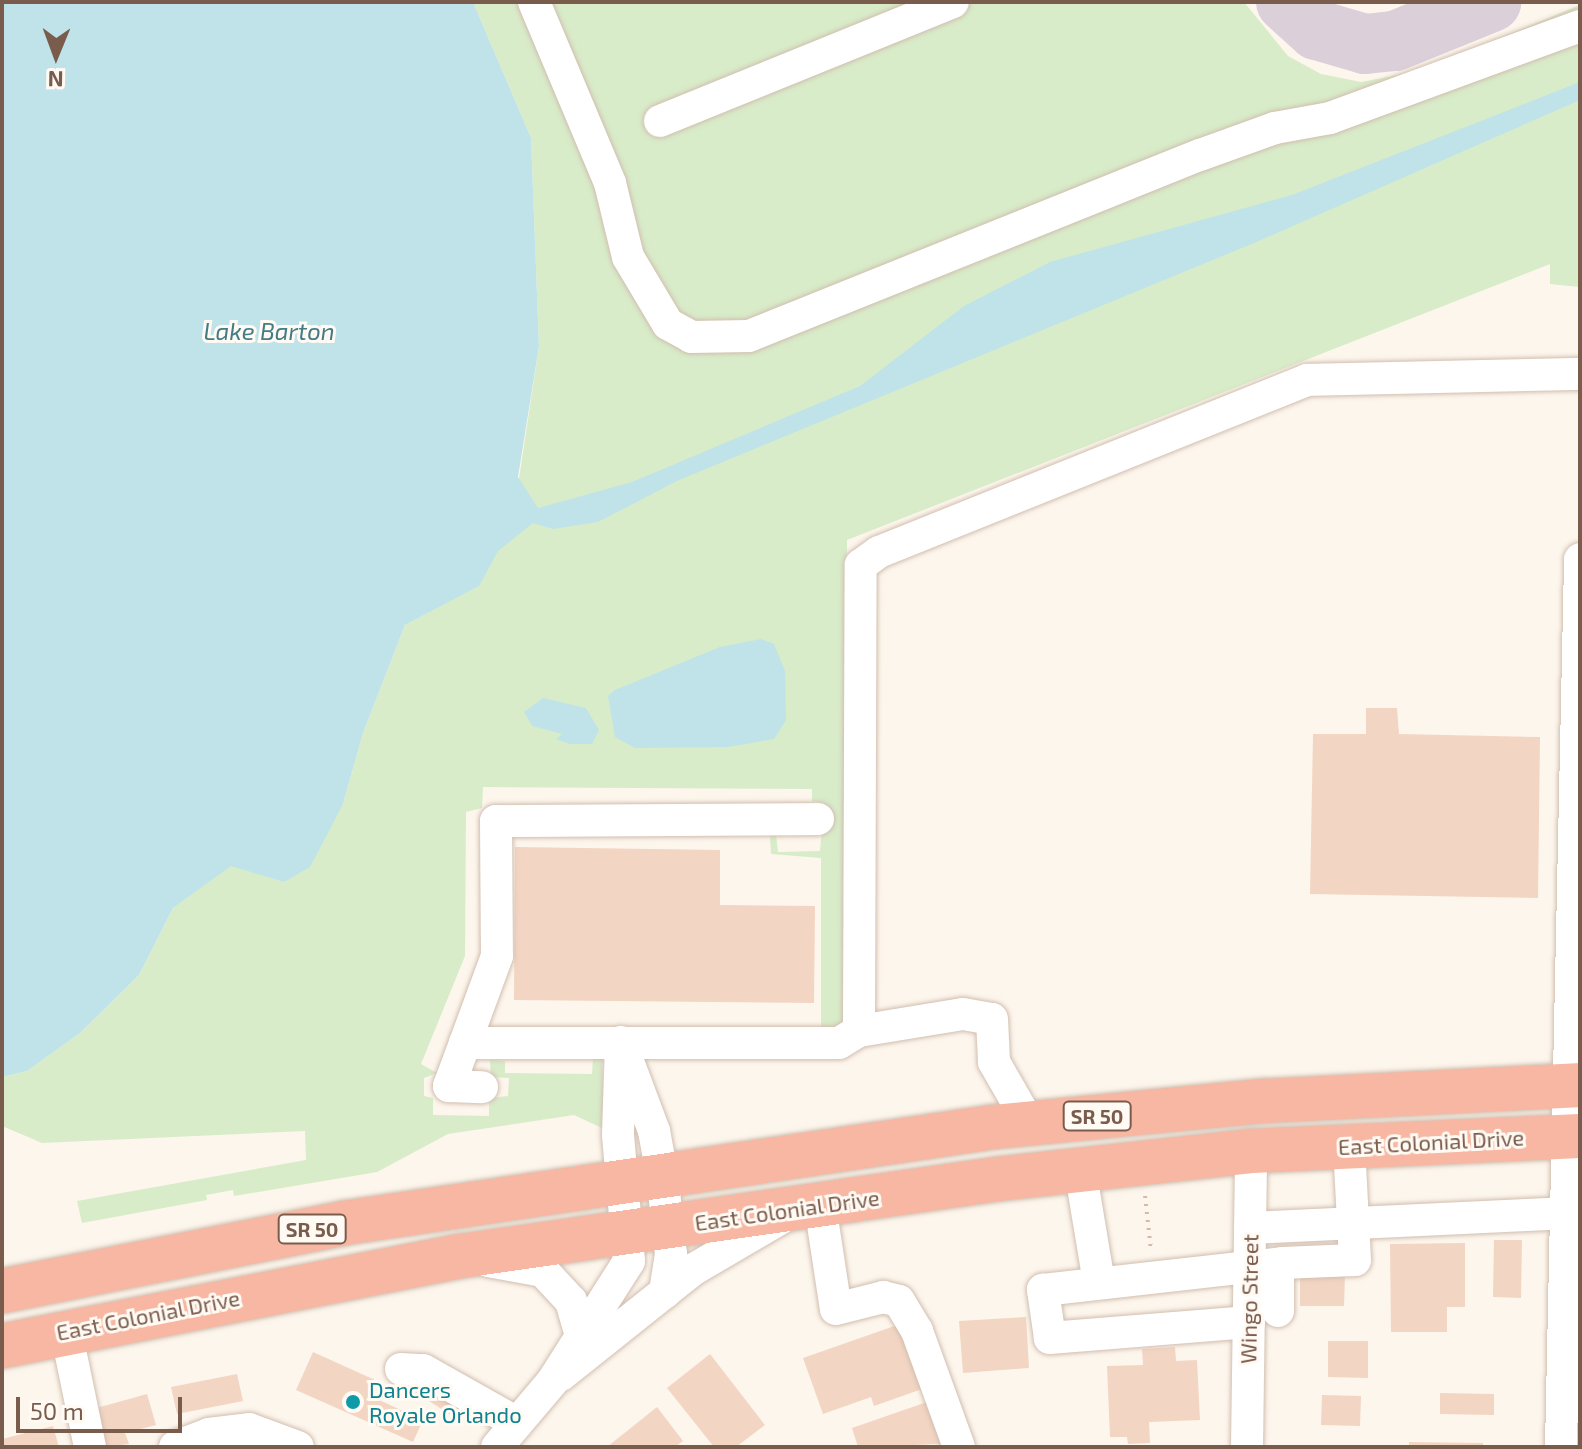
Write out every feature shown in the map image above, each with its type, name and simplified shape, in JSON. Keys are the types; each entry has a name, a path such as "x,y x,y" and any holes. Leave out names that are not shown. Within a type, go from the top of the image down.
{"highway":[{"name":"SR 50","path":"2,1291 344,1223 1029,1123 1265,1101 1576,1085"},
{"name":"East Colonial Drive","path":"2,1346 66,1331 461,1256 1080,1169 1251,1151 1573,1136"}],"street":[{"path":"534,2 610,183 628,257 668,324 691,337 749,336 1200,155 1275,128 1330,118 1580,26"},
{"path":"660,121 953,2"},
{"path":"859,1031 861,565 879,552 1307,380 1580,374"},
{"path":"1561,1447 1571,1376 1564,1213 1576,1085 1580,559"},
{"path":"482,1087 449,1086 497,956 496,821 818,819"},
{"path":"465,1043 839,1043 859,1031 963,1014 992,1019 994,1062 1029,1123"},
{"path":"621,1042 618,1134 643,1177 649,1230 671,1254 665,1293"},
{"path":"1263,1316 1050,1338 1043,1290 1264,1266 1355,1260 1349,1145"},
{"name":"Wingo Street","path":"1247,1447 1263,1316 1264,1266 1250,1228 1251,1151"},
{"path":"1080,1169 1099,1282"},
{"path":"552,1382 717,1254 810,1206 836,1309 883,1297 906,1309 959,1447"},
{"path":"1250,1228 1564,1213"},
{"path":"497,1447 552,1382 580,1332 623,1275 649,1230"},
{"path":"461,1256 543,1271 571,1301 580,1332"},
{"path":"66,1331 90,1447"},
{"path":"401,1369 423,1370 517,1423"},
{"path":"175,1447 209,1434 249,1429 298,1447"}],"path":[{"path":"1144,1186 1151,1250"}],"green space":[{"path":"473,2 1244,2 1288,56 1321,74 1361,82 1419,71 1580,5 1580,287 1550,284 1550,264 847,540 844,1018 837,1028 821,1028 821,858 771,854 770,835 776,834 778,852 820,851 824,803 812,801 812,789 483,787 482,808 466,812 465,956 421,1064 437,1073 424,1078 424,1096 433,1098 433,1115 489,1116 489,1098 508,1096 509,1078 491,1077 490,1060 505,1061 505,1073 592,1074 593,1057 602,1058 604,1129 574,1115 448,1134 377,1172 234,1196 233,1190 206,1195 207,1200 82,1223 77,1201 306,1160 305,1131 42,1143 2,1126 2,1077 27,1071 80,1033 139,975 173,908 231,865 284,882 343,804 363,733 405,625 478,586 514,512 539,346 531,138"}],"water":[{"name":"Lake Barton","path":"2,2 473,2 531,138 539,346 518,477 538,508 632,482 860,386 964,306 1050,262 1292,195 1580,82 1580,100 1254,243 679,480 598,522 553,529 533,523 498,551 479,586 405,625 363,733 343,804 310,867 284,882 231,866 173,908 139,975 80,1033 27,1071 2,1077"},
{"path":"761,639 774,644 785,671 786,720 774,739 728,747 635,748 615,737 608,696 615,690 720,647"},
{"path":"543,698 586,708 599,730 592,744 570,744 556,739 562,734 532,726 524,712"}],"building":[{"path":"1366,708 1397,708 1399,734 1540,737 1538,898 1310,894 1313,734 1366,734"},
{"path":"515,847 720,850 720,905 815,906 814,1003 514,1000"},
{"path":"1494,1240 1522,1240 1521,1298 1493,1297"},
{"path":"1465,1243 1465,1307 1447,1307 1447,1332 1391,1332 1390,1244"},
{"path":"1300,1275 1345,1275 1344,1306 1300,1306"},
{"path":"1026,1317 1029,1368 963,1373 959,1321"},
{"path":"903,1323 925,1388 874,1406 871,1397 823,1414 803,1358"},
{"path":"1328,1341 1368,1341 1368,1378 1328,1377"},
{"path":"1175,1347 1176,1361 1197,1360 1200,1420 1149,1422 1150,1443 1128,1444 1127,1437 1110,1437 1107,1366 1143,1365 1142,1349"},
{"name":"Dancers Royale Orlando","path":"313,1352 375,1380 368,1395 423,1420 413,1442 296,1390"},
{"path":"710,1354 765,1425 736,1447 714,1447 667,1388"},
{"path":"237,1374 243,1401 177,1414 171,1387"},
{"path":"423,1379 465,1406 457,1419 415,1392"},
{"path":"1440,1393 1494,1394 1494,1415 1440,1414"},
{"path":"147,1394 156,1425 125,1433 129,1444 104,1447 93,1409"},
{"path":"1322,1395 1361,1396 1360,1426 1321,1425"},
{"path":"927,1402 941,1444 858,1447 852,1428"},
{"path":"657,1407 683,1441 675,1447 607,1447"},
{"path":"53,1426 59,1447 2,1447 2,1439"},
{"path":"1409,1442 1483,1443 1483,1447 1409,1447"}],"taxiway":[{"path":"1286,2 1317,30 1365,44 1395,41 1491,2"}],"place":[{"name":"Dancers Royale Orlando","path":"353,1402"}]}
